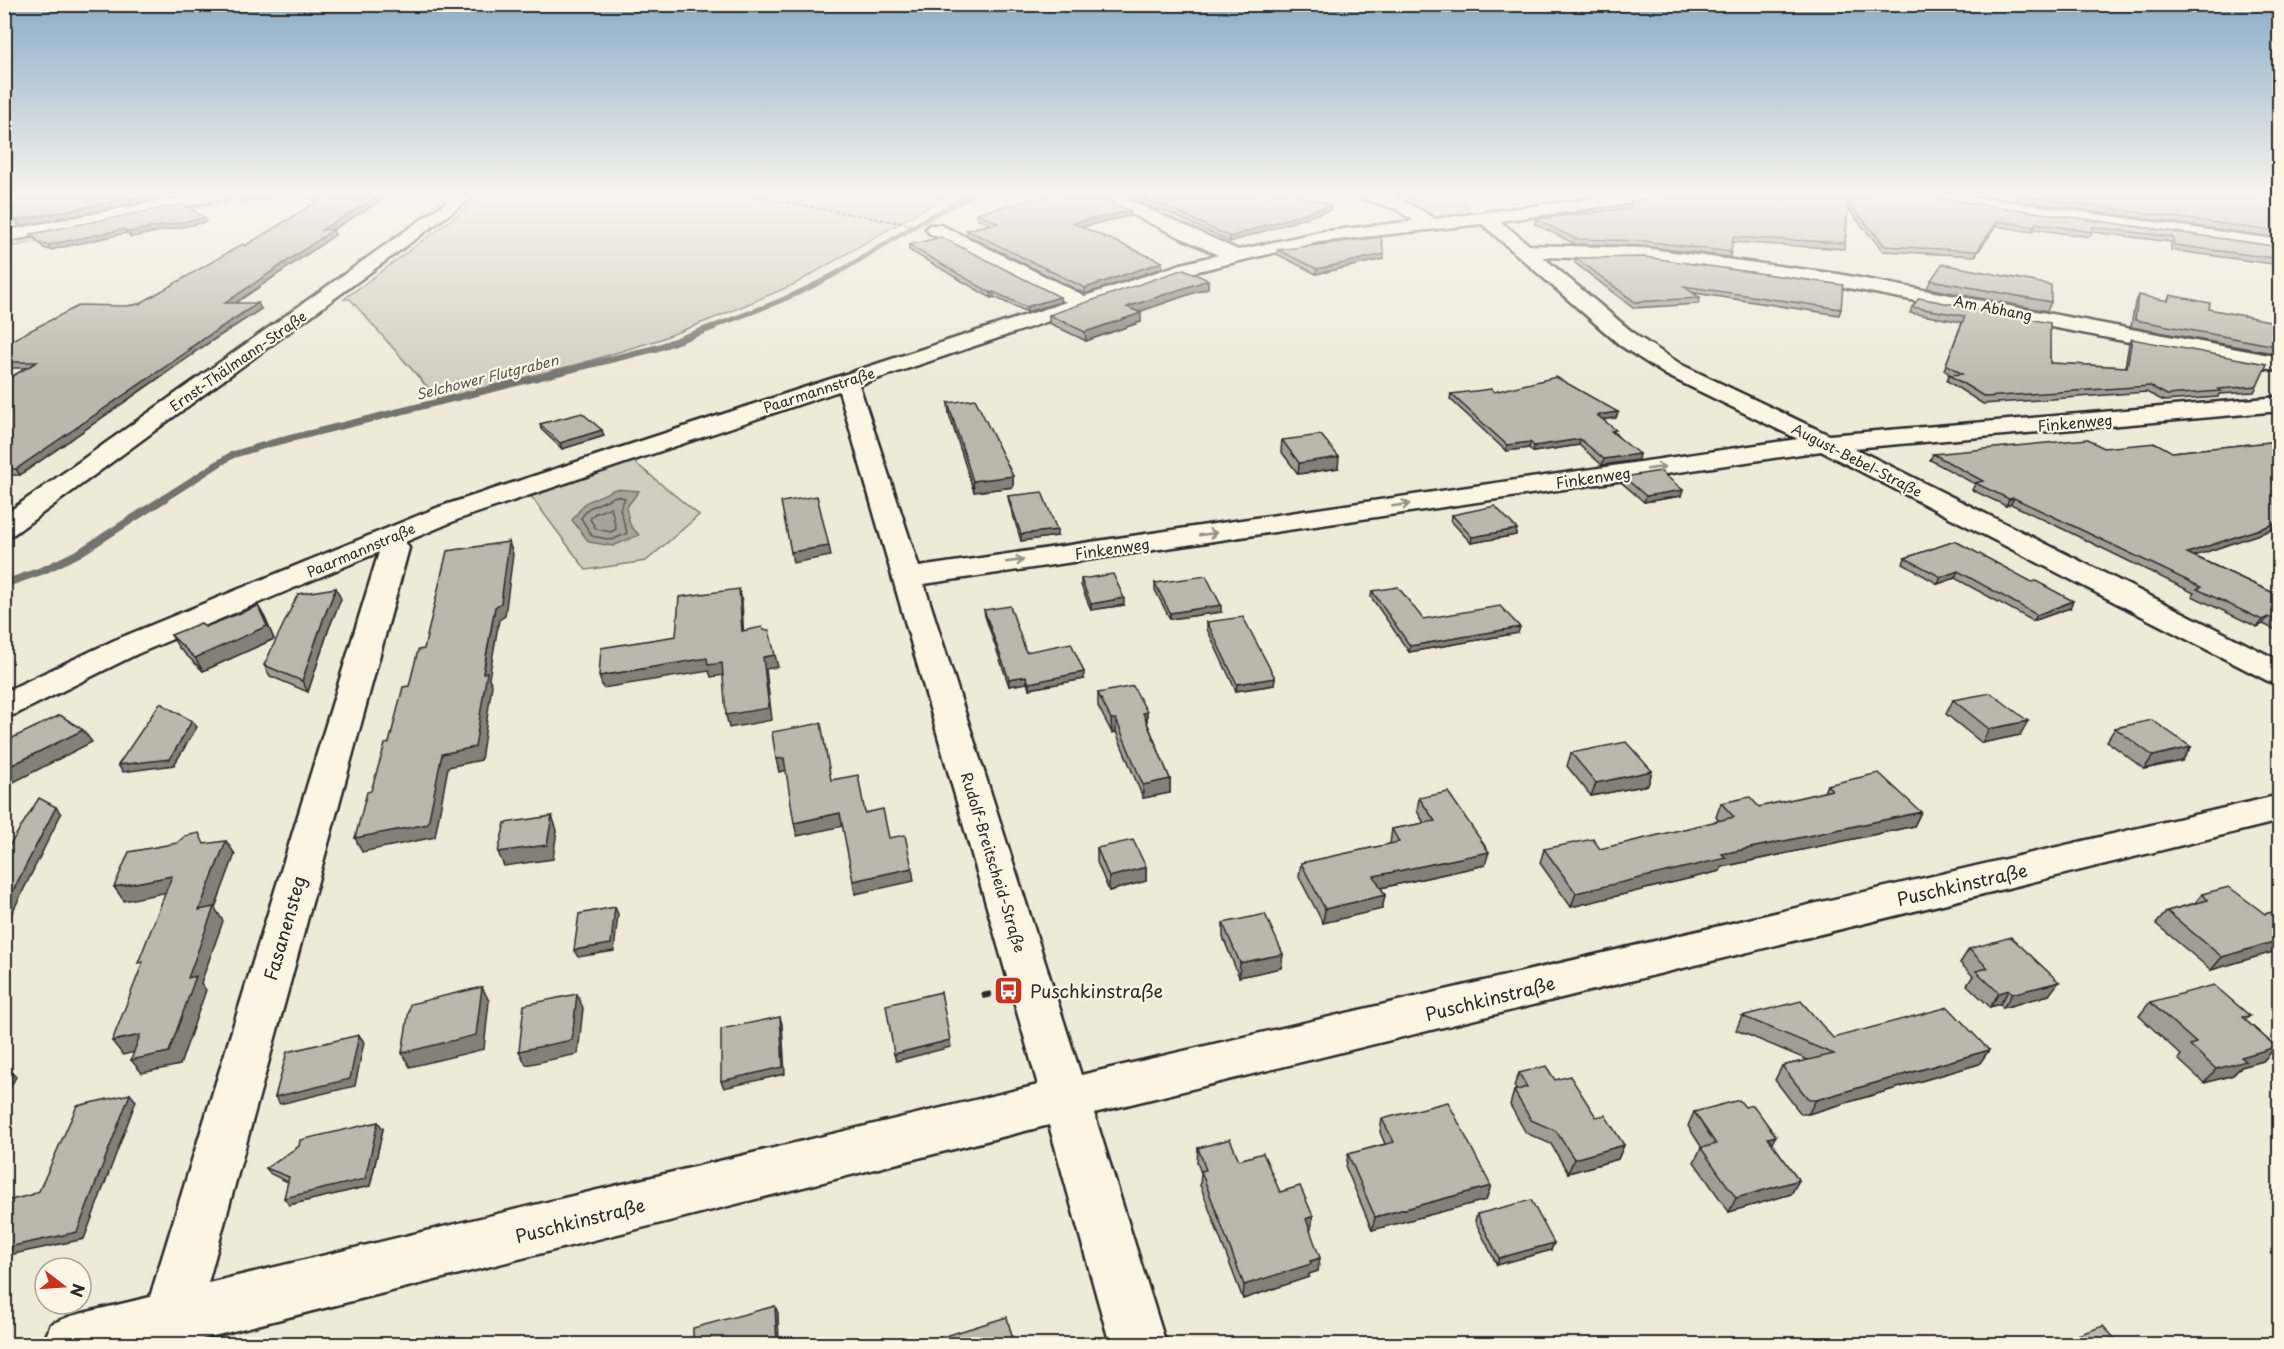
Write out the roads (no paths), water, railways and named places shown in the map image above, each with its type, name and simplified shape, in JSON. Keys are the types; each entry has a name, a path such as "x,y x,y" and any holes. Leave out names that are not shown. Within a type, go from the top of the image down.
{"street":[{"name":"Ernst-Thälmann-Straße","path":"4,528 382,256"},
{"path":"989,256 1082,302"},
{"name":"Paarmannstraße","path":"4,706 126,647 495,496 1082,302 1188,268 1235,256"},
{"name":"August-Bebel-Straße","path":"1533,256 1629,341 1674,370 1825,443 2280,674"},
{"name":"Am Abhang","path":"1657,256 1828,279 1946,299 2280,364"},
{"name":"Rudolf-Breitscheid-Straße","path":"843,382 849,387 909,577 1007,908 1067,1099 1138,1344"},
{"name":"Finkenweg","path":"909,577 1825,443 2280,404"},
{"name":"Fasanensteg","path":"170,1322 395,548 384,541"},
{"name":"Puschkinstraße","path":"71,1344 170,1322 1067,1099 2280,808"}],"water":[{"path":"615,489 639,491 626,508 630,525 639,535 613,546 589,542 572,520 585,503"}],"waterway":[{"name":"Selchower Flutgraben","path":"709,328 804,290 866,256"},
{"name":"Selchower Flutgraben","path":"163,499 232,455 272,443 657,348 713,327"},
{"name":"Selchower Flutgraben","path":"4,584 44,570 79,553 165,498"}],"place":[{"name":"Puschkinstraße","path":"1009,990"}]}
